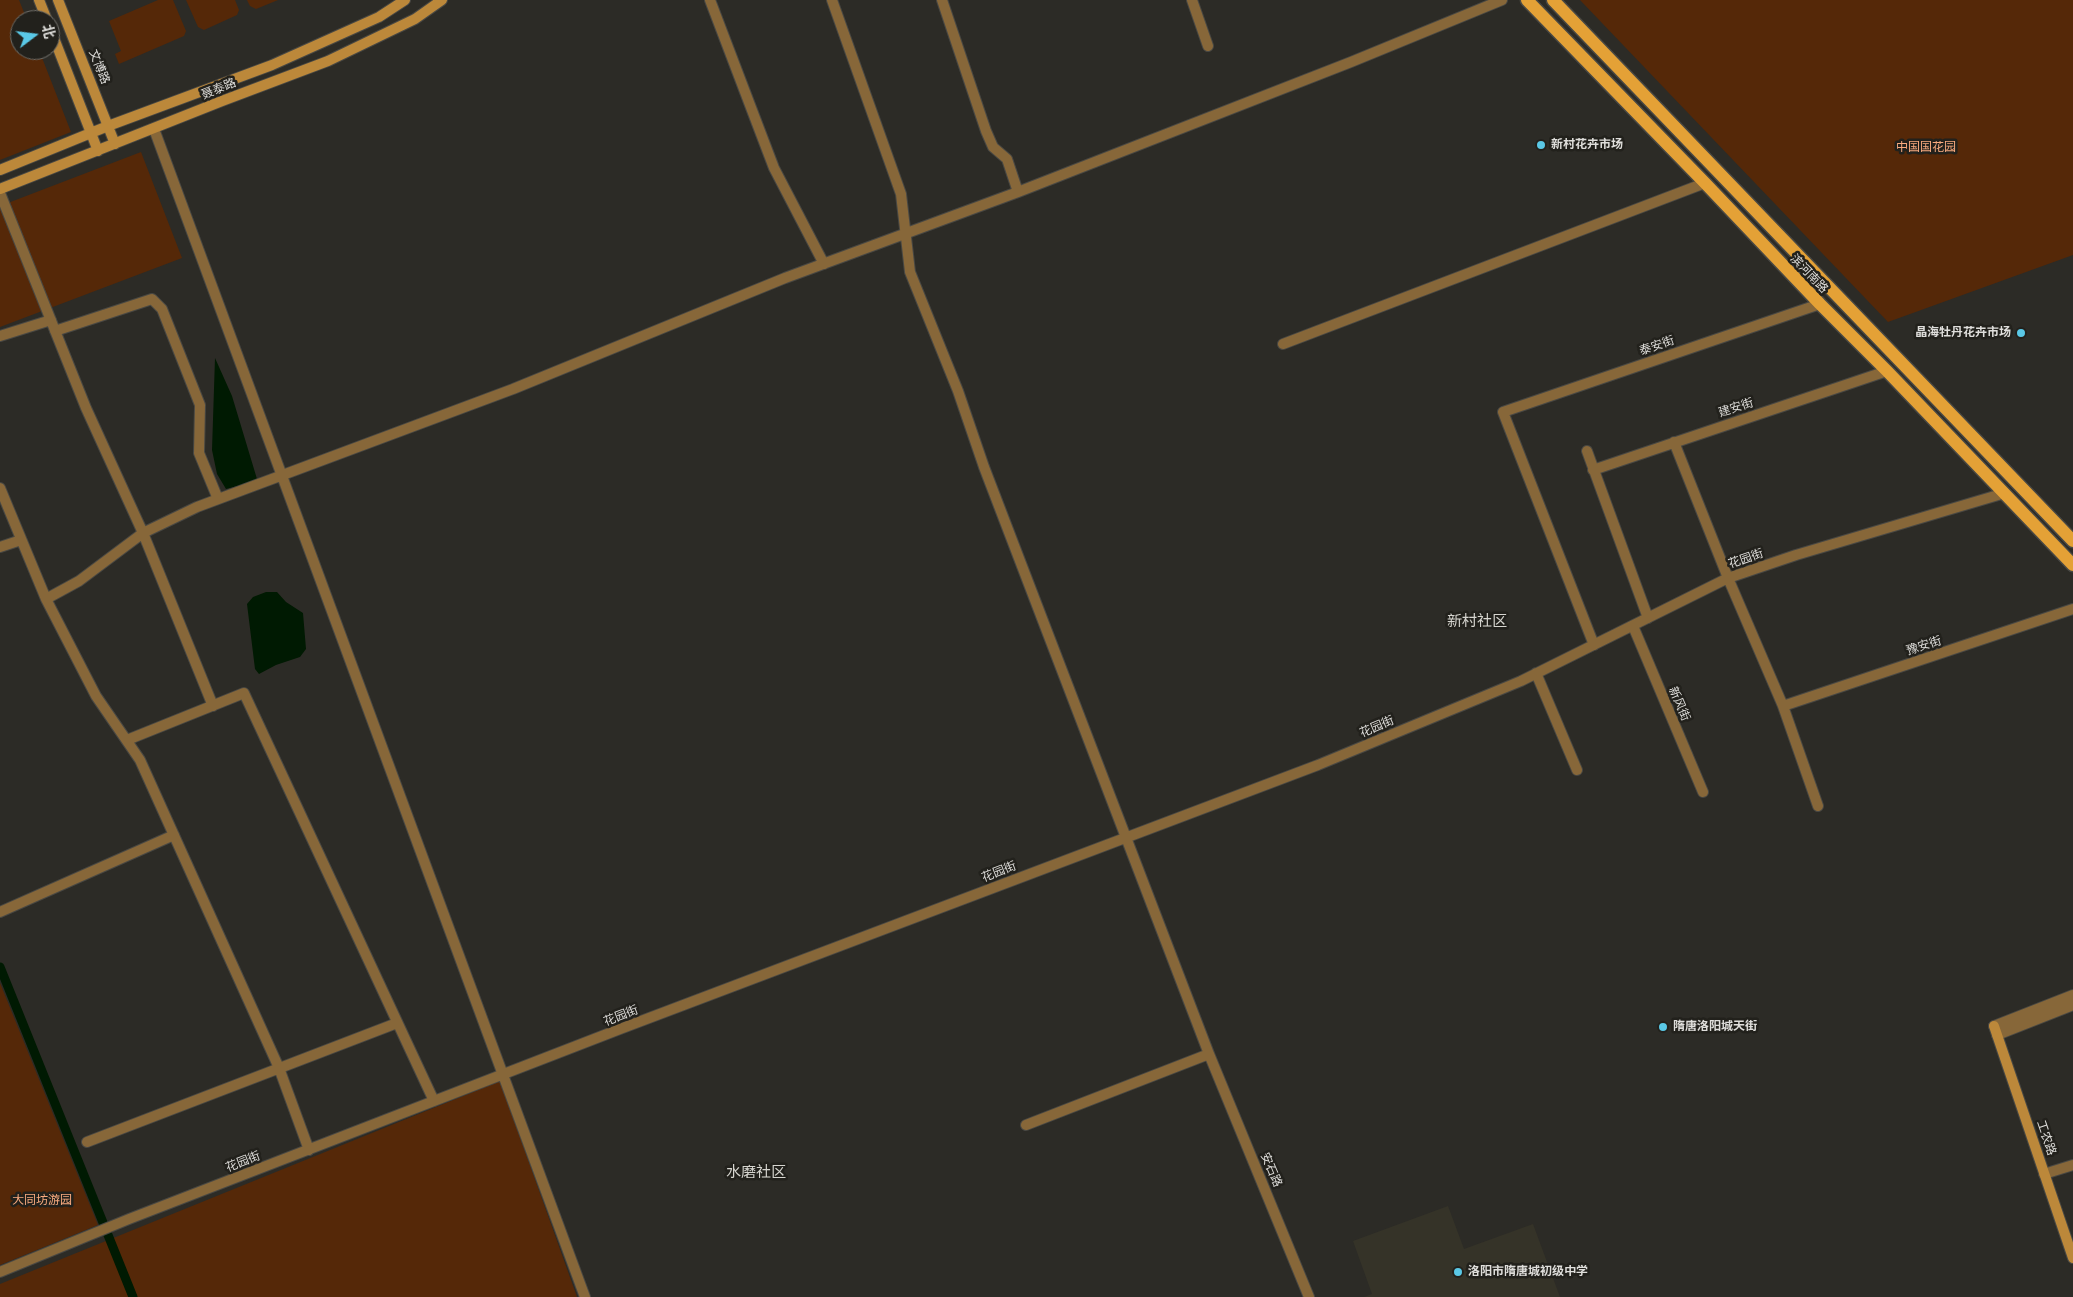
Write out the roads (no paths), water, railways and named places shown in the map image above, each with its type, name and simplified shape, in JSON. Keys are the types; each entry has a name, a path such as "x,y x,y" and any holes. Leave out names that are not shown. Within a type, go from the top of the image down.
{"main road":[{"name":"文博路","path":"58,0 116,144"},
{"name":"聂泰路","path":"0,170 108,126 272,65 379,17 405,0"},
{"name":"聂泰路","path":"0,191 98,150 360,47 415,19 442,0"},
{"name":"滨河南路","path":"1527,0 2073,564"},
{"name":"滨河南路","path":"1553,0 2073,541"},
{"path":"60,54 98,150"},
{"path":"1751,232 1764,219"},
{"name":"工农路","path":"1999,1030 2048,1173 2073,1238"},
{"name":"工农路","path":"2048,1173 2073,1258"}],"street":[{"path":"710,0 774,168 824,264"},
{"name":"安石路","path":"832,0 901,194 904,234 910,272 958,391 987,476 1208,1054 1309,1297"},
{"path":"942,0 986,131 993,147 1007,159 1018,192"},
{"path":"1192,0 1208,46"},
{"path":"46,599 79,581 143,534 197,507 281,474 514,389 824,264 1018,192 1350,62 1502,0"},
{"path":"154,129 585,1297"},
{"path":"1283,344 1705,183"},
{"path":"0,191 86,408 143,534 213,706"},
{"path":"55,330 152,300 162,308 200,405 200,453 218,499"},
{"name":"泰安街","path":"1594,645 1503,412 1820,304"},
{"path":"0,336 51,320"},
{"name":"建安街","path":"1593,470 1887,371"},
{"path":"1674,442 1728,578 1783,706 1818,806"},
{"path":"1587,451 1648,618"},
{"path":"0,488 46,599 96,696 140,760 279,1068 308,1150"},
{"name":"花园街","path":"0,1272 434,1101 1318,765 1536,673 1728,578 1796,555 2005,493"},
{"path":"0,547 21,540"},
{"name":"豫安街","path":"1783,706 2073,609"},
{"name":"新风街","path":"1633,626 1703,792"},
{"path":"1536,673 1577,770"},
{"path":"127,740 244,694 434,1101"},
{"path":"0,912 174,835"},
{"path":"1999,1030 2073,995"},
{"path":"1999,1030 2073,1005"},
{"path":"87,1142 397,1022"},
{"path":"1026,1125 1208,1054"},
{"path":"2048,1173 2073,1165"}],"waterway":[{"path":"0,967 133,1297"}],"place":[{"name":"新村花卉市场","path":"1541,145"},
{"name":"晶海牡丹花卉市场","path":"2021,333"},
{"name":"隋唐洛阳城天街","path":"1663,1027"},
{"name":"洛阳市隋唐城初级中学","path":"1458,1272"}],"district":[{"name":"新村社区","path":"1477,622"},
{"name":"水磨社区","path":"756,1173"}],"park label":[{"name":"中国国花园","path":"1926,148"},
{"name":"大同坊游园","path":"42,1201"}]}
